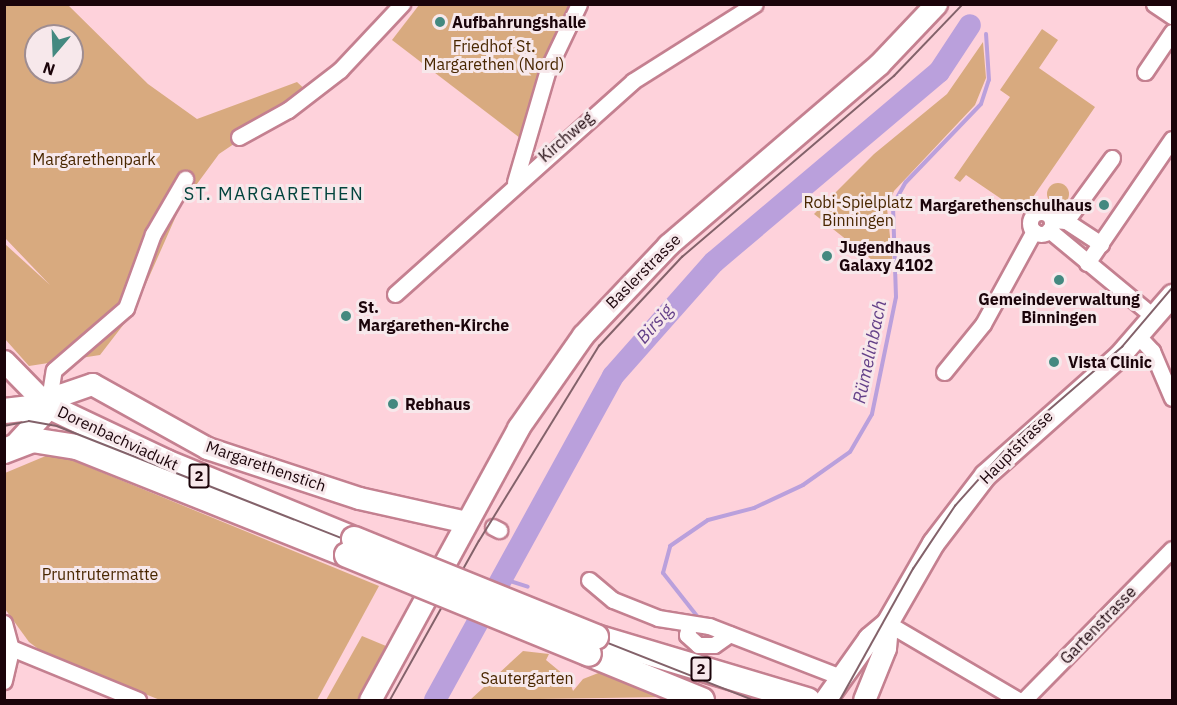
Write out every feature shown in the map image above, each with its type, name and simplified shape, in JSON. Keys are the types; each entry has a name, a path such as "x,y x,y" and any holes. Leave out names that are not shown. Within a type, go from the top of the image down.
{"main road":[{"name":"Baslerstrasse","path":"370,700 466,522 552,375 617,294 879,64 936,4"},
{"name":"Hauptstrasse","path":"825,700 843,678 869,638 887,623 933,543 985,475 1138,336 1173,295"},
{"path":"4,361 48,405"},
{"name":"Margarethenstich","path":"48,405 83,385 107,388 207,448 360,498 466,522"},
{"path":"4,411 48,405"},
{"path":"10,448 48,405"},
{"name":"Dorenbachviadukt","path":"48,405 350,547"},
{"name":"Dorenbachviadukt","path":"10,448 33,440 77,447 350,547"},
{"name":"2","path":"350,547 592,646 702,700"},
{"name":"Hauptstrasse","path":"864,700 885,648 887,623"},
{"name":"2","path":"592,646 808,700"}],"street":[{"path":"239,137 288,110 340,70 402,4"},
{"path":"515,182 548,69 579,4"},
{"name":"Kirchweg","path":"395,294 515,182 654,64 755,4"},
{"path":"1154,4 1173,16"},
{"path":"1148,69 1173,32"},
{"path":"1087,263 1173,139"},
{"path":"945,372 983,324 1050,225 1112,158"},
{"path":"48,405 54,370 126,308 153,234 185,179"},
{"path":"1050,225 1101,244"},
{"path":"1050,225 1087,263 1154,317"},
{"path":"1138,336 1152,351 1173,398"},
{"name":"Gartenstrasse","path":"1024,700 1173,549"},
{"path":"589,580 613,600 689,626 730,634 843,678"},
{"path":"4,623 8,647 4,681"},
{"path":"887,623 1018,700"},
{"path":"8,647 133,700"}],"green space":[{"name":"Margarethenpark","path":"4,5 68,5 148,84 197,119 297,82 309,93 219,154 180,207 134,311 100,355 29,366 5,339 5,244 50,285 5,238"},
{"name":"Friedhof St. Margarethen (Nord)","path":"419,5 576,5 520,138 392,40"},
{"path":"1042,29 1058,40 1039,68 1095,107 1022,213 966,175 960,182 954,178 1010,97 1000,90"},
{"name":"Robi-Spielplatz Binningen","path":"983,42 986,78 975,105 894,191 887,208 893,265 886,271 814,214 874,154 947,94"},
{"path":"1058,183 1066,186 1069,194 1066,202 1058,205 1050,202 1047,194 1050,186"},
{"name":"Pruntrutermatte","path":"48,455 62,456 379,586 317,700 160,700 45,654 29,642 5,609 5,473"},
{"path":"362,636 386,646 358,700 326,700"},
{"name":"Sautergarten","path":"523,651 549,654 546,660 569,679 573,691 583,679 606,670 665,697 470,700"}],"waterway":[{"name":"Birsig","path":"435,700 613,376 714,262 939,72 970,25"},
{"name":"Rümelinbach","path":"697,616 663,573 670,546 708,520 754,508 803,485 850,452 872,414 896,297 893,205 906,182 981,104 989,80 986,34"},
{"path":"501,578 528,587"}],"tram line":[{"path":"390,700 479,541 599,346 682,257 894,76 963,4"},
{"path":"840,700 913,569 955,506 1014,440 1122,347 1172,288"},
{"path":"4,426 29,421 57,426 753,700"}],"place":[{"name":"Aufbahrungshalle","path":"440,22"},
{"name":"Margarethenschulhaus","path":"1104,205"},
{"name":"Jugendhaus Galaxy 4102","path":"827,256"},
{"name":"Gemeindeverwaltung Binningen","path":"1059,280"},
{"name":"St. Margarethen-Kirche","path":"346,316"},
{"name":"Vista Clinic","path":"1054,362"},
{"name":"Rebhaus","path":"393,404"}],"district":[{"name":"ST. MARGARETHEN","path":"274,194"}]}
